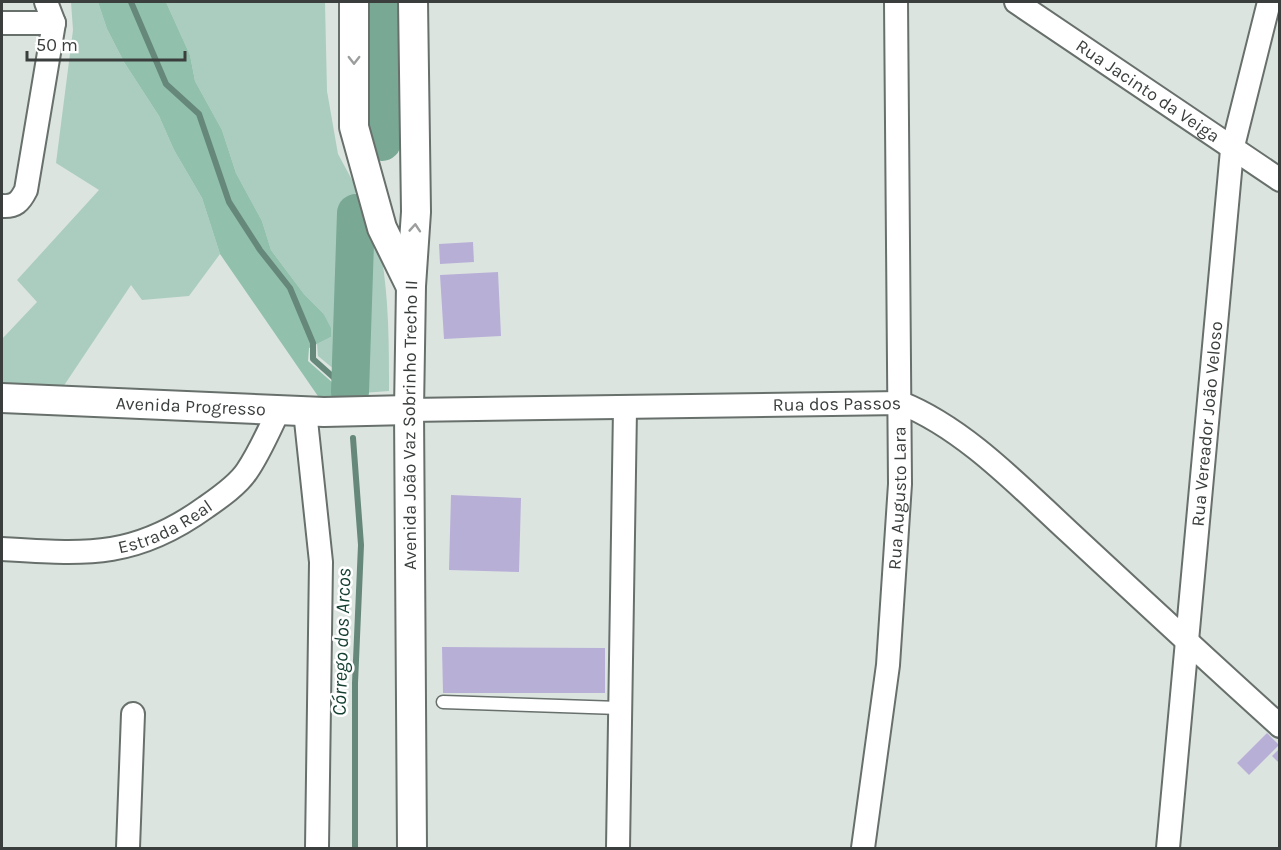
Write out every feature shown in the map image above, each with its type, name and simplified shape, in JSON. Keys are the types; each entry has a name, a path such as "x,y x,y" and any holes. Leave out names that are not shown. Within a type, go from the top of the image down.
{"street":[{"path":"6,206 22,198 26,190 54,24 46,2"},
{"path":"354,2 354,127 382,228 411,286"},
{"name":"Avenida João Vaz Sobrinho Trecho II","path":"411,849 409,410 411,286 416,212 413,2"},
{"name":"Rua Augusto Lara","path":"863,849 888,665 900,484 896,2"},
{"name":"Rua Jacinto da Veiga","path":"1016,2 1232,150 1280,180"},
{"name":"Rua Vereador João Veloso","path":"1168,849 1232,150 1269,2"},
{"path":"2,23 54,24"},
{"path":"364,165 370,172 386,177 400,174 414,162"},
{"name":"Avenida Progresso","path":"2,398 302,411 379,411"},
{"name":"Rua dos Passos","path":"379,411 901,403 927,413 952,429 1279,725"},
{"path":"618,849 625,409"},
{"path":"302,411 321,562 316,849"},
{"name":"Estrada Real","path":"2,549 64,553 99,551 128,547 158,536 187,521 214,501 246,473 302,411"},
{"path":"128,849 133,714"}],"lane":[{"path":"443,702 619,708"}],"green space":[{"path":"71,2 98,2 107,29 124,62 159,116 174,150 202,198 220,254 189,296 142,300 131,285 61,390 2,386 2,339 37,302 17,280 99,190 56,163 73,30"},
{"path":"98,2 166,2 190,55 195,81 222,130 236,173 262,221 271,250 304,294 323,313 331,328 331,337 309,348 308,361 334,384 337,402 322,402 220,254 202,198 174,150 159,116 124,62 107,29"},
{"path":"166,2 325,2 327,91 338,154 357,189 345,224 341,288 341,375 318,356 317,344 331,337 323,313 304,294 271,250 262,221 236,173 222,130 195,81 190,55"},
{"path":"368,202 384,272 388,320 389,391 363,393 361,220"}],"building":[{"path":"473,242 474,262 440,264 439,244"},
{"path":"498,272 501,336 444,339 440,275"},
{"path":"451,495 521,498 519,572 449,570"},
{"path":"442,647 605,648 605,693 443,693"},
{"path":"1267,733 1279,745 1249,775 1237,763"},
{"path":"1280,748 1280,764 1272,756"}],"waterway":[{"name":"Córrego dos Arcos","path":"131,2 166,84 199,114 229,202 260,250 290,288 313,343 313,359 350,392"},
{"path":"381,2 382,142"},
{"path":"350,392 356,213"},
{"name":"Córrego dos Arcos","path":"353,438 361,545 355,683 355,848"}]}
